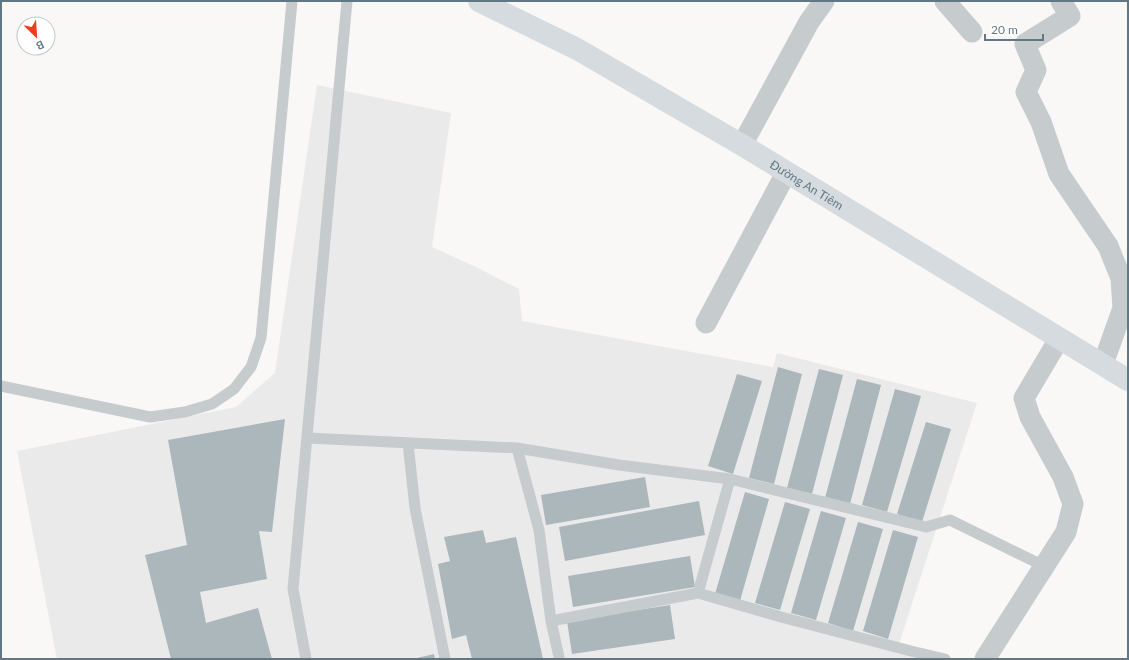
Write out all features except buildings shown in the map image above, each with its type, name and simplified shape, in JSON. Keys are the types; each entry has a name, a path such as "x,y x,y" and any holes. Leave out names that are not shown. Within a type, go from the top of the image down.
{"highway":[{"name":"Đường An Tiêm","path":"479,1 577,49 742,145 1128,380"}],"street":[{"path":"742,145 809,22 824,1"},
{"path":"945,1 972,32"},
{"path":"1061,1 1070,16 1025,44 1036,70 1026,92 1042,122 1060,174 1108,246 1121,278 1123,308 1103,364"},
{"path":"706,323 786,173"},
{"path":"985,659 1066,532 1073,504 1063,477 1030,416 1024,398 1060,339"}],"lane":[{"path":"1,386 150,417 185,412 212,404 234,389 251,367 261,338 292,1"},
{"path":"306,659 293,590 347,1"},
{"path":"308,438 516,448 619,465 730,479 926,527 950,520 1044,566"},
{"path":"408,443 415,508 445,659"},
{"path":"516,448 538,530 551,621 559,657"},
{"path":"698,593 730,479"},
{"path":"551,621 698,593 781,617 945,659"}],"shaded area":[{"path":"317,85 451,113 432,247 519,289 522,321 773,367 777,353 977,403 899,644 944,659 57,659 17,451 236,407 275,373"}]}
